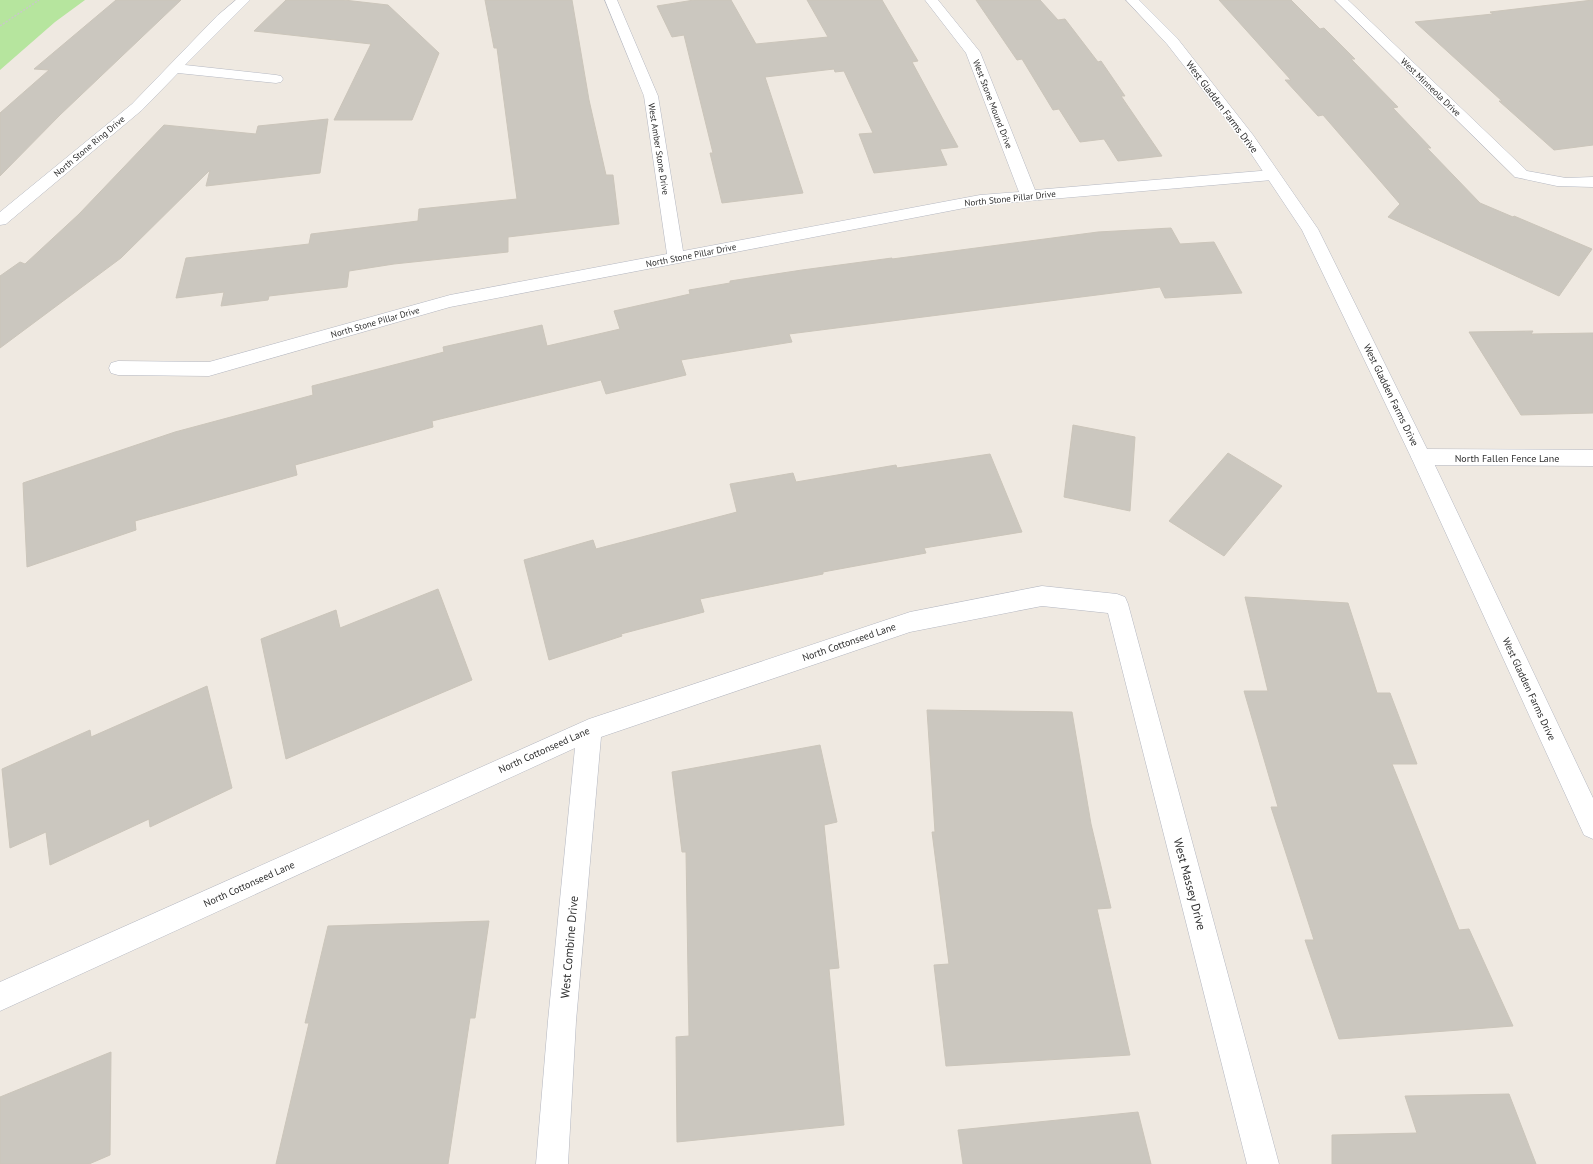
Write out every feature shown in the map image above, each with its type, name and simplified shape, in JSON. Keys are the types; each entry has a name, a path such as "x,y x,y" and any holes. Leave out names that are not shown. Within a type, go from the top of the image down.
{"street":[{"name":"North Stone Ring Drive","path":"0,220 137,107 222,19 244,0"},
{"name":"West Amber Stone Drive","path":"611,0 651,96 676,257"},
{"name":"West Stone Mound Drive","path":"931,0 973,52 1029,196"},
{"name":"West Gladden Farms Drive","path":"1132,0 1172,41 1248,138 1272,176 1310,228 1421,457 1593,826"},
{"path":"1342,1 1360,0"},
{"name":"West Minneola Drive","path":"1342,1 1521,174 1541,179 1583,184 1593,182"},
{"path":"175,68 276,79"},
{"name":"North Stone Pillar Drive","path":"118,368 209,369 450,301 980,200 1272,176"},
{"name":"North Fallen Fence Lane","path":"1421,457 1593,458"},
{"name":"North Cottonseed Lane","path":"0,997 590,730 910,622 1042,596 1117,604"},
{"name":"West Massey Drive","path":"1117,604 1263,1164"},
{"name":"West Combine Drive","path":"552,1164 562,1021 590,730"}],"path":[{"path":"0,26 39,0"}],"green space":[{"path":"0,0 85,0 55,22 0,70"}],"building":[{"path":"116,0 181,0 60,115 0,176 0,113 49,70 34,69"},
{"path":"286,0 344,0 388,5 439,53 412,120 334,120 371,44 254,31"},
{"path":"485,0 572,0 589,100 606,175 613,175 619,224 508,237 508,252 394,264 349,271 347,287 269,296 268,300 221,306 224,292 176,298 186,258 309,244 311,234 418,221 419,209 517,199 497,48 494,48"},
{"path":"694,0 731,0 756,44 828,37 807,0 882,0 918,61 912,62 958,147 940,149 947,165 874,173 859,134 873,133 844,71 835,72 834,69 765,77 803,193 722,203 710,153 713,153 684,35 672,37 657,6"},
{"path":"976,0 1040,0 1058,20 1065,19 1098,62 1101,61 1125,96 1121,96 1162,156 1118,161 1104,139 1080,142 1059,109 1053,110 1022,59 1017,60"},
{"path":"1219,0 1291,0 1320,29 1324,28 1355,59 1351,59 1398,107 1393,108 1431,148 1427,148 1480,203 1592,249 1559,296 1388,217 1400,204 1323,115 1318,116 1285,80 1291,80"},
{"path":"1593,0 1593,145 1554,150 1499,101 1502,101 1415,22 1493,14 1490,12"},
{"path":"328,119 320,173 206,186 210,170 121,258 0,348 0,276 20,262 25,264 79,214 164,125 256,134 258,126"},
{"path":"1171,228 1180,244 1214,242 1242,293 1165,298 1160,287 789,334 792,342 681,360 686,375 606,394 601,380 432,421 433,427 295,465 297,475 135,521 136,530 27,567 23,483 175,432 313,395 312,386 444,352 443,347 542,325 547,346 620,329 614,311 690,294 689,290 730,283 730,281 892,258 1098,232"},
{"path":"1533,331 1531,334 1593,333 1593,413 1521,415 1469,332"},
{"path":"1073,425 1135,437 1130,511 1064,497"},
{"path":"1228,453 1282,486 1224,556 1169,521"},
{"path":"990,454 1022,532 924,548 926,553 823,572 823,574 700,599 704,612 621,634 622,636 549,660 524,560 593,540 596,549 737,512 730,484 793,473 796,482 896,465 897,468"},
{"path":"438,589 472,680 286,759 261,639 336,610 340,628"},
{"path":"1245,597 1348,603 1377,693 1390,693 1417,764 1392,764 1459,930 1469,929 1513,1026 1339,1039 1305,940 1314,940 1271,807 1278,807 1244,691 1268,691"},
{"path":"207,686 232,788 150,827 149,819 50,865 46,832 10,848 2,769 90,730 91,737"},
{"path":"927,710 1072,712 1091,824 1111,908 1097,909 1130,1055 946,1066 934,965 949,964 932,832 935,832"},
{"path":"820,745 837,822 824,825 839,968 829,969 844,1125 677,1142 676,1037 689,1036 686,852 682,852 672,772"},
{"path":"489,921 475,1018 470,1018 448,1164 276,1164 309,1023 305,1023 328,926"},
{"path":"111,1052 110,1155 89,1164 0,1164 0,1097"},
{"path":"1509,1094 1536,1164 1332,1164 1332,1135 1417,1133 1405,1096"},
{"path":"1138,1112 1151,1164 963,1164 958,1130"}]}
